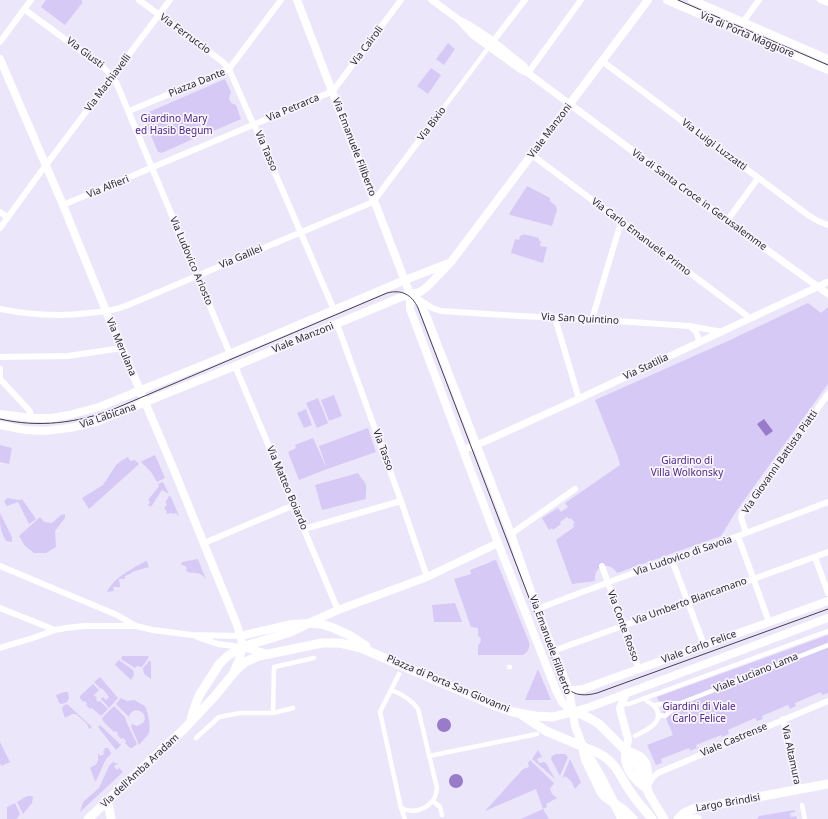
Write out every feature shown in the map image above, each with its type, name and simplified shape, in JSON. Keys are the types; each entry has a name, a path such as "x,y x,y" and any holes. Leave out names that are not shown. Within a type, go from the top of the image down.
{"main road":[{"name":"Via Emanuele Filiberto","path":"297,0 405,280 410,294 410,309 498,542 558,695 564,705 572,712"},
{"name":"Viale Manzoni","path":"145,403 410,294 420,292 427,287 451,262 648,0"},
{"name":"Via di Porta Maggiore","path":"667,0 828,70"},
{"name":"Via di Porta Maggiore","path":"692,0 828,58"},
{"name":"Via Merulana","path":"0,59 63,205 204,544 234,618 242,647"},
{"name":"Viale Manzoni","path":"140,391 451,262"},
{"name":"Via Emanuele Filiberto","path":"410,294 421,305 426,315 511,534 537,609 569,690 572,712"},
{"name":"Via Labicana","path":"0,414 32,418 57,417 79,413 108,404 140,391"},
{"name":"Via Labicana","path":"0,426 39,431 70,428 102,421 145,403"},
{"path":"190,722 198,697 210,678 229,654 242,647 291,632 338,610 427,577 498,542"},
{"name":"Viale Carlo Felice","path":"569,690 583,689 828,600"},
{"name":"Viale Carlo Felice","path":"626,693 828,618"},
{"path":"240,636 290,624 321,624 343,632 361,642 377,654"},
{"name":"Via dell'Amba Aradam","path":"88,819 181,732 215,696 243,663 250,659 310,645 332,642 358,646 377,654"},
{"path":"242,647 268,654"},
{"path":"233,674 242,647"},
{"name":"Piazza di Porta San Giovanni","path":"377,654 491,704 519,713 535,716 560,716 590,707 626,693"},
{"path":"626,693 620,708 628,739 625,755 626,763 637,782 647,789"},
{"path":"622,819 604,782 583,747 575,726 572,712 593,720 633,758 655,805 664,819"},
{"name":"Piazza di Porta San Giovanni","path":"519,713 543,730 601,754 612,763 621,774 632,795 652,819"},
{"path":"583,747 586,761 600,791 605,797 614,802 633,819"},
{"path":"626,751 634,753 646,763 648,769 647,789"},
{"path":"799,790 828,784"},
{"name":"Largo Brindisi","path":"697,819 678,819 684,812 693,809 799,790"},
{"path":"107,802 110,808 110,819"}],"street":[{"path":"0,42 31,0"},
{"name":"Via Ferruccio","path":"139,0 223,62 228,69"},
{"name":"Via Machiavelli","path":"0,228 45,165 170,0"},
{"path":"228,69 281,0"},
{"name":"Via Cairoli","path":"333,91 401,0"},
{"name":"Via di Santa Croce in Gerusalemme","path":"432,0 459,20 474,36 491,44 524,66 528,73 828,294"},
{"name":"Via Bixio","path":"375,201 524,0"},
{"path":"528,73 581,0"},
{"path":"743,22 759,0"},
{"path":"820,0 828,4"},
{"name":"Via Giusti","path":"24,9 100,65 112,76 129,111"},
{"name":"Via Luigi Luzzatti","path":"602,61 808,215 828,225"},
{"name":"Piazza Dante","path":"129,111 228,69 254,125"},
{"name":"Via Petrarca","path":"254,125 333,91"},
{"path":"129,111 152,168 254,125"},
{"name":"Via Tasso","path":"254,125 334,310"},
{"name":"Via Carlo Emanuele Primo","path":"532,155 750,318"},
{"name":"Via Alfieri","path":"63,205 152,168"},
{"name":"Via Ludovico Ariosto","path":"152,168 230,354"},
{"path":"727,221 758,178"},
{"name":"Via Galilei","path":"0,309 44,315 65,315 106,311 123,307 375,201"},
{"path":"0,212 8,218"},
{"path":"592,320 621,222"},
{"name":"Via Statilia","path":"463,450 476,446 579,399 828,282"},
{"name":"Via San Quintino","path":"410,294 432,308 438,310 690,326 722,332"},
{"name":"Via San Quintino","path":"426,315 438,310"},
{"path":"555,318 579,399"},
{"name":"Via Tasso","path":"337,324 427,577"},
{"path":"690,326 696,332 700,342"},
{"path":"0,357 68,356 122,348"},
{"name":"Via Matteo Boiardo","path":"235,366 338,610"},
{"path":"0,369 0,380 27,408 32,418"},
{"name":"Via Giovanni Battista Piatti","path":"746,533 741,517 742,514 828,394"},
{"path":"511,534 575,489"},
{"path":"304,529 401,501"},
{"name":"Via Ludovico di Savoia","path":"537,609 828,502"},
{"path":"204,544 294,505"},
{"path":"738,536 769,622"},
{"name":"Via Umberto Biancamano","path":"553,650 828,552"},
{"path":"815,557 828,594"},
{"path":"672,560 704,645"},
{"path":"0,566 117,614 136,626 149,630 189,635 240,636"},
{"name":"Via Conte Rosso","path":"602,566 639,669"},
{"path":"0,608 55,630"},
{"path":"0,648 55,630 84,626 136,626"},
{"path":"623,704 629,704 828,631"},
{"path":"189,635 218,644 242,647"},
{"name":"Viale Luciano Lama","path":"654,706 660,704 681,703 828,645"},
{"path":"273,713 274,667 314,658"},
{"path":"399,674 380,712 401,808 405,819"},
{"path":"391,690 408,698 414,703 418,710 437,788 433,801 424,808 412,812 401,808"},
{"path":"635,736 650,729 655,724 658,715 654,706 644,698"},
{"name":"Viale Castrense","path":"647,789 650,780 658,773 828,701"},
{"path":"658,715 665,716 681,703"},
{"path":"196,738 219,717 240,713 273,713 292,708"},
{"name":"Via Altamura","path":"783,719 799,790"},
{"path":"429,756 537,734"},
{"path":"433,801 440,808 442,815"},
{"path":"802,805 805,819"}],"green space":[{"path":"46,0 81,0 83,2 65,25 41,7"},
{"path":"448,43 455,49 444,65 436,59"},
{"path":"431,68 441,75 428,94 417,86"},
{"name":"Giardino Mary ed Hasib Begum","path":"225,79 231,92 229,98 231,103 236,105 241,119 202,136 200,133 197,137 162,153 158,152 142,115"},
{"path":"527,186 550,198 550,201 556,206 557,210 552,226 509,214"},
{"path":"523,234 539,238 539,241 541,241 540,246 547,247 543,263 511,253 515,239 519,240 520,235 522,236"},
{"name":"Giardino di Villa Wolkonsky","path":"808,303 821,313 828,307 828,384 737,510 721,536 617,573 610,567 602,566 596,572 595,581 572,584 556,540 574,527 573,524 575,523 571,518 569,519 567,517 553,530 552,528 549,530 542,518 558,508 561,512 568,507 565,503 620,465 595,400 730,340"},
{"path":"334,395 342,416 329,421 321,400"},
{"path":"318,398 328,423 317,428 306,403"},
{"path":"306,409 312,425 304,428 297,413"},
{"path":"368,428 376,452 327,469 319,446"},
{"path":"313,438 327,469 299,480 288,452 296,448 295,445"},
{"path":"0,445 12,448 9,464 0,462"},
{"path":"155,455 165,478 157,482 151,472 141,462"},
{"path":"128,457 130,461 135,460 139,464 89,509 82,498 103,485 116,465"},
{"path":"358,473 366,485 366,499 322,510 315,485"},
{"path":"163,482 169,494 162,490 151,507 148,505 150,502 148,500 159,486 158,484"},
{"path":"169,496 171,497 179,516 176,513 167,514 166,510 164,509 167,504 165,503"},
{"path":"7,498 22,499 36,519 29,524 18,502 7,506 4,502"},
{"path":"0,513 12,537 12,542 6,541 1,530"},
{"path":"65,514 65,518 55,531 56,547 46,553 34,553 25,546 19,536 40,517 44,522 52,523 61,515"},
{"path":"198,559 206,579 199,573 186,571 186,566 181,565 182,562"},
{"path":"496,560 529,642 528,650 523,655 478,655 478,645 481,640 478,636 478,628 471,627 454,579 471,574 470,570"},
{"path":"146,561 149,567 132,572 125,576 125,579 119,579 120,587 113,587 114,591 107,592 114,582 129,570"},
{"path":"455,603 462,622 434,622 432,605"},
{"name":"Giardini di Viale Carlo Felice","path":"828,635 828,693 822,695 821,692 795,703 796,706 790,709 788,705 762,716 763,719 757,721 755,718 728,730 729,734 722,737 721,735 696,745 697,748 690,751 689,748 661,759 662,763 656,765 647,745 673,735 657,697"},
{"path":"122,656 149,657 142,667 137,666 135,668 121,659"},
{"path":"119,660 133,670 134,675 131,680 115,665"},
{"path":"149,661 151,662 151,679 144,674 143,668"},
{"path":"538,669 551,700 525,700"},
{"path":"100,677 118,698 109,708 101,699 103,697 106,700 109,697 102,688 101,689 94,682"},
{"path":"93,684 99,690 94,695 97,698 96,700 98,702 100,701 108,709 101,716 92,708 90,709 86,705 87,704 85,701 83,702 80,698 80,696"},
{"path":"68,692 69,698 67,702 62,704 59,703 56,695"},
{"path":"121,698 127,701 134,700 145,706 150,728 148,735 139,745 131,726 132,724 137,726 143,723 145,719 144,714 138,710 135,710 131,712 129,717 116,704"},
{"path":"67,704 92,728 89,729 87,724 76,714 72,714 65,718 62,709 63,706"},
{"path":"114,706 125,717 137,744 132,748 130,748 125,743 126,741 123,738 121,739 117,734 118,733 115,731 114,732 102,719"},
{"path":"100,725 121,745 116,750 98,727"},
{"path":"0,742 10,762 1,766 0,763"},
{"path":"104,748 108,748 111,754 106,759 95,781 90,768 97,763 98,754 100,756 104,754"},
{"path":"538,750 542,757 537,759 539,763 546,763 555,779 532,759"},
{"path":"556,754 565,754 568,757 560,776 551,759 552,756"},
{"path":"570,759 581,782 575,789 571,781 565,776 562,779"},
{"path":"530,760 554,783 550,788 552,794 557,798 546,804 547,807 543,809 536,789 485,811 523,769 529,767 528,763"},
{"path":"113,762 118,764 114,767 117,770 119,768 123,772 80,812 83,802 99,788 109,766"},
{"path":"27,796 33,797 32,803 23,814 17,802"},
{"path":"15,803 20,814 17,819 7,819 7,807"},
{"path":"543,809 549,819 521,819"},
{"path":"795,810 795,812 790,813 791,817 796,816 797,819 757,819 759,816"}],"shaded area":[{"path":"764,419 773,431 766,436 757,424"},
{"path":"444,718 449,720 451,725 449,730 444,732 439,730 437,725 439,720"},
{"path":"456,774 461,776 463,781 461,786 456,788 451,786 449,781 451,776"}],"tram line":[{"path":"678,0 828,65"},
{"path":"0,419 14,422 58,423 100,414 387,293 402,293 410,296 416,303 559,676 566,687 574,693 584,695 597,693 828,609"}]}
